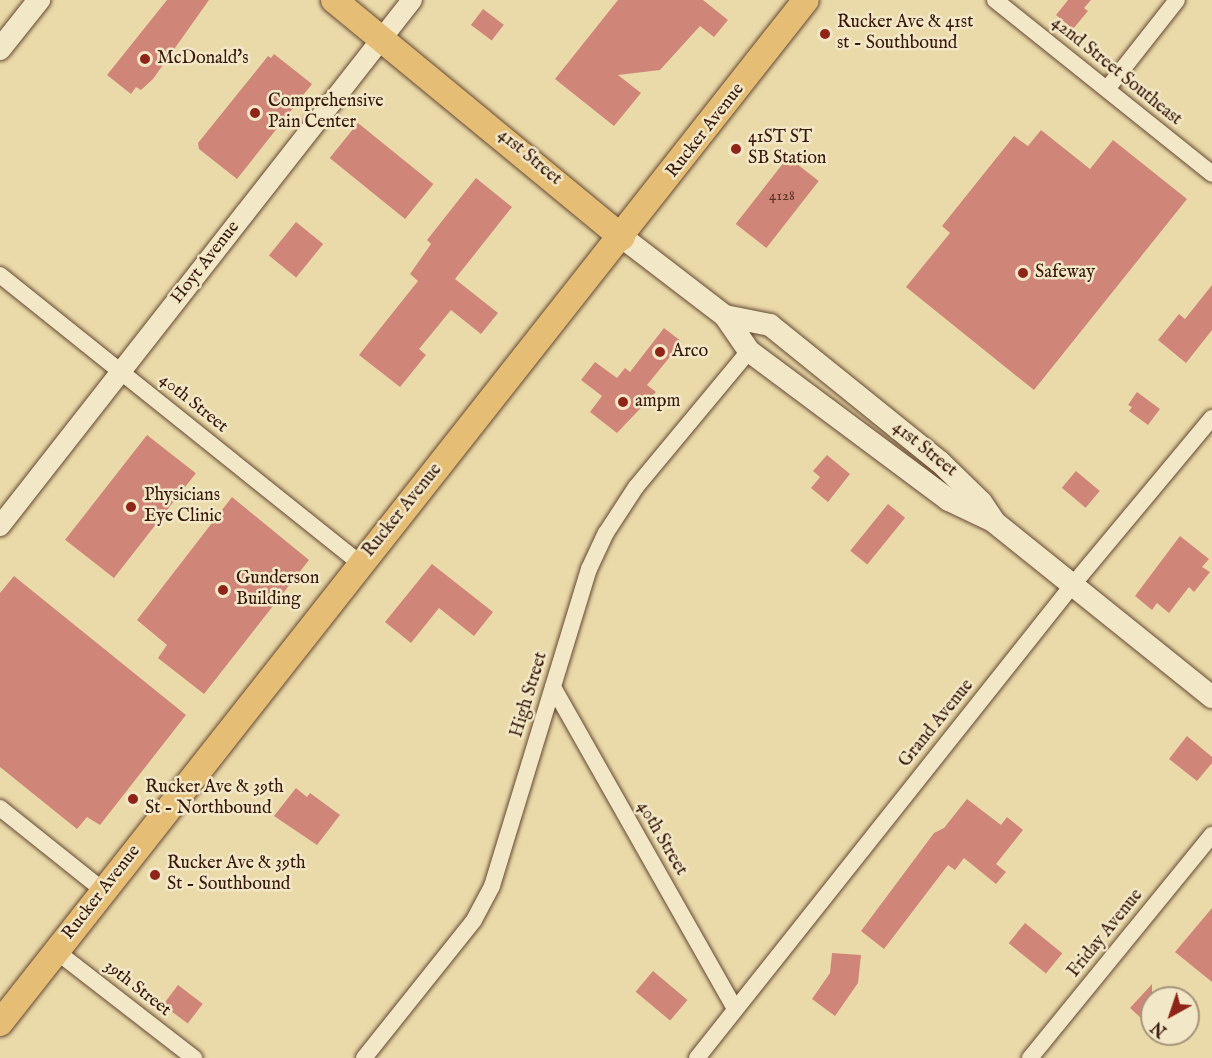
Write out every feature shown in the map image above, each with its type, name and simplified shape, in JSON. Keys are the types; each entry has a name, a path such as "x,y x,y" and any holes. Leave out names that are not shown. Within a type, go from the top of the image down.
{"main road":[{"path":"0,49 39,0"},
{"name":"41st Street","path":"334,0 622,237 725,316 749,351 949,500 993,521"},
{"name":"Rucker Avenue","path":"0,1023 622,237 806,0"},
{"name":"41st Street","path":"725,316 770,325 965,485 993,521 1071,587 1212,697"},
{"path":"850,425 866,404"}],"street":[{"name":"Hoyt Avenue","path":"0,526 412,0"},
{"name":"42nd Street Southeast","path":"994,0 1212,174"},
{"path":"1107,89 1178,0"},
{"name":"40th Street","path":"0,275 361,564"},
{"name":"High Street","path":"364,1058 474,920 492,886 589,569 606,533 636,487 749,351"},
{"name":"Grand Avenue","path":"697,1058 1071,587 1212,418"},
{"name":"40th Street","path":"553,687 735,1009"},
{"path":"0,808 104,891"},
{"name":"Friday Avenue","path":"1030,1058 1212,835"},
{"name":"39th Street","path":"56,951 194,1058"}],"building":[{"name":"McDonald's","path":"167,0 209,0 153,79 141,90 136,87 131,94 107,75"},
{"path":"618,0 703,0 728,20 714,37 700,26 660,70 618,75 641,93 614,126 555,79"},
{"path":"1068,0 1091,0 1084,8 1088,11 1073,29 1056,15"},
{"path":"483,9 504,25 492,41 471,25"},
{"name":"Comprehensive Pain Center","path":"274,54 312,84 237,179 199,149 198,143 268,56 271,58"},
{"path":"358,123 433,184 405,219 330,158"},
{"name":"Safeway","path":"1041,130 1090,169 1113,140 1187,199 1034,390 906,287 950,233 942,226 1014,136 1028,146"},
{"path":"788,157 819,181 766,248 736,224"},
{"path":"476,178 512,207 455,279 498,313 481,334 451,310 419,349 426,355 400,387 359,355 418,281 410,274 431,244 427,240"},
{"path":"296,222 323,244 296,277 269,255"},
{"path":"1212,285 1212,330 1186,363 1158,340 1179,314 1185,319"},
{"name":"ampm","path":"664,328 682,342 647,385 656,392 617,433 590,412 602,396 581,380 595,362 617,378 625,368 630,372"},
{"path":"1137,392 1160,409 1148,425 1129,411 1132,407 1128,405"},
{"name":"Physicians Eye Clinic","path":"147,435 196,473 114,578 65,540"},
{"path":"827,455 850,474 828,502 811,488 820,477 813,471"},
{"path":"1076,471 1100,491 1086,508 1062,488"},
{"name":"Gunderson Building","path":"232,497 309,560 204,694 158,658 167,645 137,620"},
{"path":"888,504 905,518 867,564 850,551"},
{"path":"1180,536 1209,559 1202,567 1210,572 1194,592 1189,587 1169,613 1157,603 1152,610 1135,596"},
{"path":"432,564 493,612 474,636 439,608 411,643 385,622"},
{"path":"14,576 186,715 100,825 87,817 77,829 0,767 0,593"},
{"path":"1187,736 1212,757 1212,763 1197,781 1169,759"},
{"path":"296,788 307,797 310,793 340,815 317,845 274,816"},
{"path":"967,799 1001,825 1007,817 1023,830 996,864 1006,872 996,884 964,858 955,870 948,865 884,949 861,931 934,833 944,828"},
{"path":"1212,908 1212,982 1175,952"},
{"path":"1025,923 1062,953 1046,973 1009,943"},
{"path":"832,953 861,955 858,983 835,1016 812,999 830,973"},
{"path":"653,971 687,1000 670,1021 636,992"},
{"path":"178,985 203,1004 188,1024 163,1005"},
{"path":"1140,997 1140,1017 1130,1008"}],"place":[{"name":"Rucker Ave & 41st st - Southbound","path":"825,34"},
{"name":"McDonald's","path":"145,59"},
{"name":"Comprehensive Pain Center","path":"255,113"},
{"name":"41ST ST SB Station","path":"736,149"},
{"name":"Safeway","path":"1023,273"},
{"name":"Arco","path":"660,352"},
{"name":"ampm","path":"623,402"},
{"name":"Physicians Eye Clinic","path":"131,507"},
{"name":"Gunderson Building","path":"223,590"},
{"name":"Rucker Ave & 39th St - Northbound","path":"133,799"},
{"name":"Rucker Ave & 39th St - Southbound","path":"155,875"}]}
